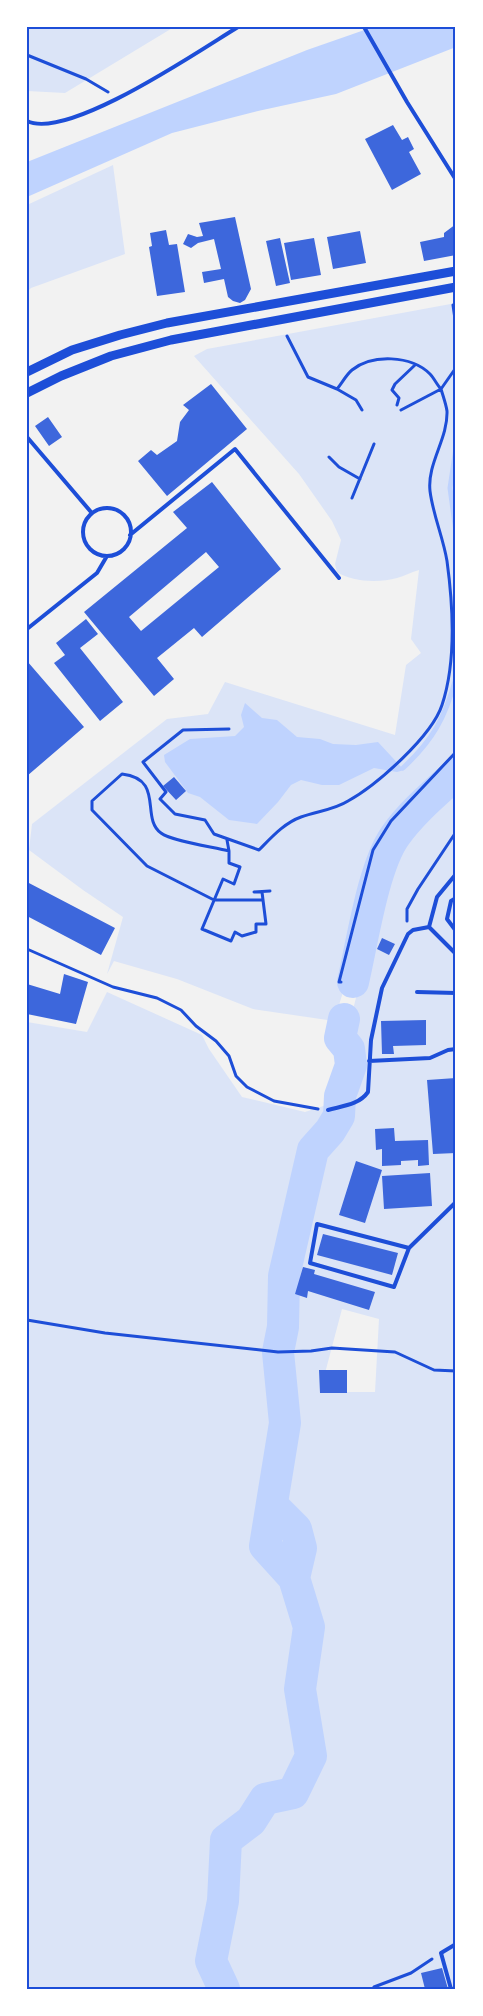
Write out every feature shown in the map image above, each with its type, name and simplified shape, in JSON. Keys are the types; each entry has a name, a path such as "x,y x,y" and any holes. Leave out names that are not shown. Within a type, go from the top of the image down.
{"street":[{"path":"27,372 72,350 148,328 456,271"},
{"path":"27,393 61,376 111,356 162,342 456,288"}],"lane":[{"path":"27,121 60,123 120,98 238,27"},
{"path":"364,27 456,180"},
{"path":"27,437 91,513"},
{"path":"27,629 97,573 107,556 123,549 130,535 236,449 339,578"},
{"path":"107,556 93,552 84,539 84,524 91,513 100,508 116,509 128,520 130,535"},
{"path":"429,927 437,897 456,874"},
{"path":"456,898 451,901 447,920 456,931"},
{"path":"328,1110 360,1101 368,1092 371,1040 382,988 408,934 413,930 429,927"},
{"path":"429,927 456,954"},
{"path":"417,992 456,993"},
{"path":"369,1061 430,1058 456,1049"},
{"path":"410,1248 317,1224 310,1263 394,1287 410,1248 456,1202"},
{"path":"452,1989 441,1953 456,1944"}],"path":[{"path":"27,55 86,80 120,98"},
{"path":"453,305 456,326"},
{"path":"287,336 308,377 356,400 362,410"},
{"path":"401,410 441,389 455,369 456,342"},
{"path":"229,729 183,730 143,762 166,792 160,799 174,814 205,820 214,834 259,850 278,831 298,818 348,801 382,777 429,731 442,707 449,676 452,634 447,562 429,489 432,469 445,428 447,411 441,389 429,373 415,365 392,359 370,359 351,371 337,389"},
{"path":"397,405 399,398 392,390 395,384 415,365"},
{"path":"352,498 374,444"},
{"path":"328,457 339,467 360,479"},
{"path":"341,982 339,982 373,850 391,821 456,752"},
{"path":"229,851 163,835 153,826 149,791 133,776 122,774 92,801 92,810 147,866 214,900 262,900"},
{"path":"413,930 408,923 407,909 456,832"},
{"path":"227,839 229,863 240,867 234,884 222,879 202,928 231,941 234,932 242,936 256,932 256,924 266,924 262,892"},
{"path":"254,892 270,891"},
{"path":"27,949 113,987 157,998 181,1010 196,1026 216,1041 229,1056 236,1076 260,1095 274,1101 328,1110"},
{"path":"27,1320 105,1333 278,1352 332,1348 395,1352 434,1370 456,1371"},
{"path":"372,1989 411,1973 441,1953"}],"shaded area":[{"path":"27,27 174,27 65,93 27,91"},
{"path":"113,165 125,254 31,288 27,292 27,205"},
{"path":"456,303 456,760 440,780 391,827 372,867 353,960 334,1021 253,1009 177,979 114,961 107,974 123,917 29,850 32,824 167,719 208,714 225,682 395,735 406,665 421,653 411,639 419,570 382,581 358,580 337,572 335,564 341,540 332,521 299,474 194,356 207,349"},
{"path":"456,789 456,1989 27,1989 27,1022 87,1032 107,992 202,1035 242,1097 305,1112 351,1097 361,1050 348,1030 384,885 402,845","holes":["342,1309 379,1319 375,1392 320,1392"]}],"water":[{"path":"373,27 456,27 456,47 336,94 172,133 27,197 27,162 307,50"},
{"path":"245,703 262,718 277,720 297,737 320,739 333,744 356,745 378,742 404,770 397,772 374,768 339,785 322,785 301,780 291,785 257,824 229,820 200,797 188,793 165,762 164,755 190,739 235,736 244,727 241,715"}],"building":[{"path":"393,125 402,140 408,137 414,149 409,152 421,174 392,190 365,139"},
{"path":"235,217 251,289 245,300 240,303 228,297 224,279 204,283 202,272 221,269 214,239 198,243 191,248 183,244 188,234 203,236 199,223"},
{"path":"456,224 456,255 424,261 420,242 444,237 444,233"},
{"path":"166,230 169,245 177,244 185,292 157,296 149,247 152,246 150,233"},
{"path":"360,231 366,263 333,269 327,237"},
{"path":"280,238 290,283 276,286 266,241"},
{"path":"314,238 321,275 291,280 284,243"},
{"path":"211,384 247,429 167,496 138,461 151,450 157,455 177,441 180,422 189,410 183,405"},
{"path":"48,417 62,437 49,446 35,426"},
{"path":"212,482 281,569 202,637 194,628 157,658 174,679 154,696 84,612 187,528 173,512","holes":["206,552 219,567 141,631 129,617"]},
{"path":"86,619 98,634 80,648 123,702 100,721 54,663 65,655 56,643"},
{"path":"27,661 84,727 27,776"},
{"path":"174,777 186,791 176,800 163,786"},
{"path":"27,882 115,928 101,955 27,916"},
{"path":"382,938 395,944 389,955 377,949"},
{"path":"64,974 88,982 76,1024 27,1014 27,984 60,994"},
{"path":"426,1020 426,1045 393,1046 394,1054 382,1054 381,1021"},
{"path":"456,1078 456,1153 433,1154 427,1080"},
{"path":"394,1128 395,1141 428,1140 429,1165 418,1166 418,1160 401,1161 401,1165 382,1166 382,1149 376,1150 375,1129"},
{"path":"356,1161 382,1170 365,1223 339,1215"},
{"path":"430,1173 432,1206 384,1209 382,1176"},
{"path":"323,1234 398,1253 392,1275 317,1255"},
{"path":"303,1267 315,1270 314,1274 375,1292 369,1310 308,1291 307,1298 295,1294"},
{"path":"319,1370 347,1370 347,1393 320,1393"},
{"path":"442,1968 448,1989 425,1989 421,1973"}],"waterway":[{"path":"456,448 450,488 456,532"},
{"path":"403,768 437,728 456,678"},
{"path":"353,982 374,886 387,850 408,819 456,774"},
{"path":"224,1989 211,1961 223,1901 226,1840 251,1821 265,1799 293,1793 311,1756 300,1689 309,1627 294,1578 265,1546 285,1423 278,1352 283,1327 284,1276 313,1150 330,1131 339,1116 340,1096 351,1065 349,1049 340,1038 344,1019"},
{"path":"272,1505 296,1529 301,1548 294,1578"}]}
